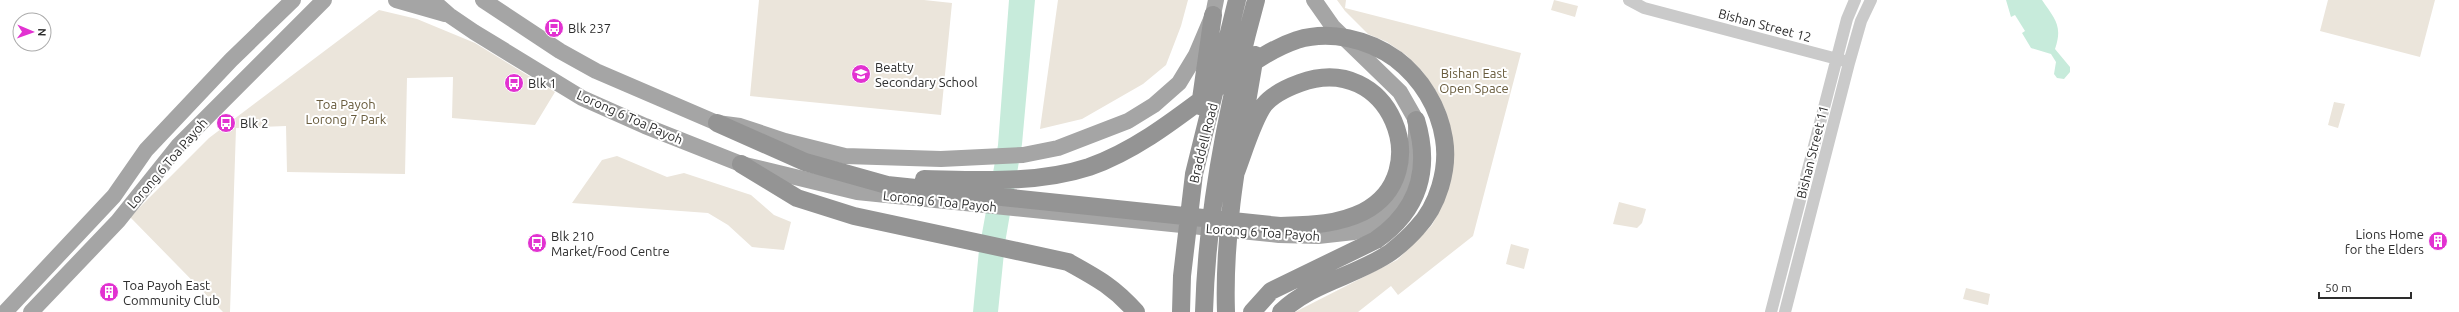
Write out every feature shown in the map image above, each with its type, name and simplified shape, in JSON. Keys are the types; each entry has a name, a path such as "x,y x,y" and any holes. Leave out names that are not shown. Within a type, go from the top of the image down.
{"highway":[{"name":"Braddell Road","path":"1181,312 1182,276 1194,174 1237,0"},
{"name":"Braddell Road","path":"1204,312 1205,267 1214,186 1243,46 1256,0"},
{"path":"1226,312 1224,273 1236,172 1264,0"},
{"path":"1194,174 1194,142 1215,7"},
{"path":"975,193 1090,166 1154,134 1260,58 1299,40 1321,36 1367,42 1400,62 1419,81 1435,107 1444,140 1443,176 1434,203 1418,227 1391,252 1312,290 1281,312"},
{"path":"717,124 781,153 886,185 975,193 1280,230 1322,225 1344,219 1363,211 1386,191 1395,177 1400,145 1396,124 1389,110 1369,89 1337,77 1323,77 1293,86 1265,105 1236,172"},
{"path":"1252,312 1271,291 1376,240 1390,230 1404,214 1420,181 1423,158 1422,138 1416,120"},
{"path":"741,164 797,198 854,216 1068,262 1118,292 1136,312"}],"main road":[{"name":"Lorong 6 Toa Payoh","path":"6,312 114,196 146,150 231,60 293,0"},
{"name":"Lorong 6 Toa Payoh","path":"31,312 118,221 178,146 324,0"},
{"path":"396,0 449,15"},
{"name":"Lorong 6 Toa Payoh","path":"432,0 449,15 582,98 645,126 741,164 857,192 975,193"},
{"path":"483,0 560,51 596,71 717,124 740,126 785,141 845,156 987,158 1023,155 1058,148 1128,121 1154,105 1179,83 1196,55 1215,7"},
{"path":"1314,0 1333,27 1400,92 1416,120"},
{"name":"Lorong 6 Toa Payoh","path":"1280,230 1318,236 1354,232 1368,227 1380,218 1402,195 1408,181 1416,145 1416,120"},
{"path":"146,150 156,155 161,155 178,146"}],"street":[{"name":"Bishan Street 12","path":"1629,0 1644,8 1849,62"},
{"name":"Bishan Street 11","path":"1771,312 1847,19 1855,0"},
{"name":"Bishan Street 11","path":"1785,312 1849,62 1861,22 1871,0"}],"green space":[{"path":"759,0 924,0 952,3 941,115 750,96"},
{"path":"1058,0 1188,0 1181,26 1166,65 1143,84 1082,119 1040,129"},
{"name":"Bishan East Open Space","path":"1337,0 1346,0 1345,8 1521,53 1473,236 1398,295 1391,286 1358,312 1295,312 1397,260 1432,225 1443,204 1447,114 1436,91 1422,71 1406,55 1387,42 1368,34 1345,11"},
{"path":"1554,0 1578,6 1575,17 1551,10"},
{"path":"2328,0 2435,0 2420,57 2320,31"},
{"name":"Toa Payoh Lorong 7 Park","path":"379,10 417,19 475,43 555,92 535,125 452,118 453,77 407,78 405,174 287,172 286,126 236,128 230,312 223,312 130,217 209,138"},
{"path":"2334,102 2345,104 2338,128 2328,125"},
{"path":"617,156 667,177 684,173 751,195 774,215 791,222 784,250 752,247 728,225 708,213 572,203 602,160"},
{"path":"1619,202 1646,209 1642,223 1637,228 1613,224"},
{"path":"1511,244 1529,249 1524,269 1506,264"},
{"path":"1966,288 1990,294 1988,305 1963,299"}],"shaded area":[{"path":"1009,0 1035,0 1022,144 1005,243 998,312 973,312 979,250 998,145"},
{"path":"2006,0 2042,0 2054,18 2058,28 2055,49 2070,67 2070,72 2064,79 2057,78 2054,74 2056,62 2051,54 2031,48 2022,33 2025,31 2015,15 2011,17"}],"place":[{"name":"Blk 237","path":"554,28"},
{"name":"Beatty Secondary School","path":"861,74"},
{"name":"Blk 1","path":"514,83"},
{"name":"Blk 2","path":"226,123"},
{"name":"Lions Home for the Elders","path":"2438,241"},
{"name":"Blk 210 Market/Food Centre","path":"537,243"},
{"name":"Toa Payoh East Community Club","path":"109,292"}]}
